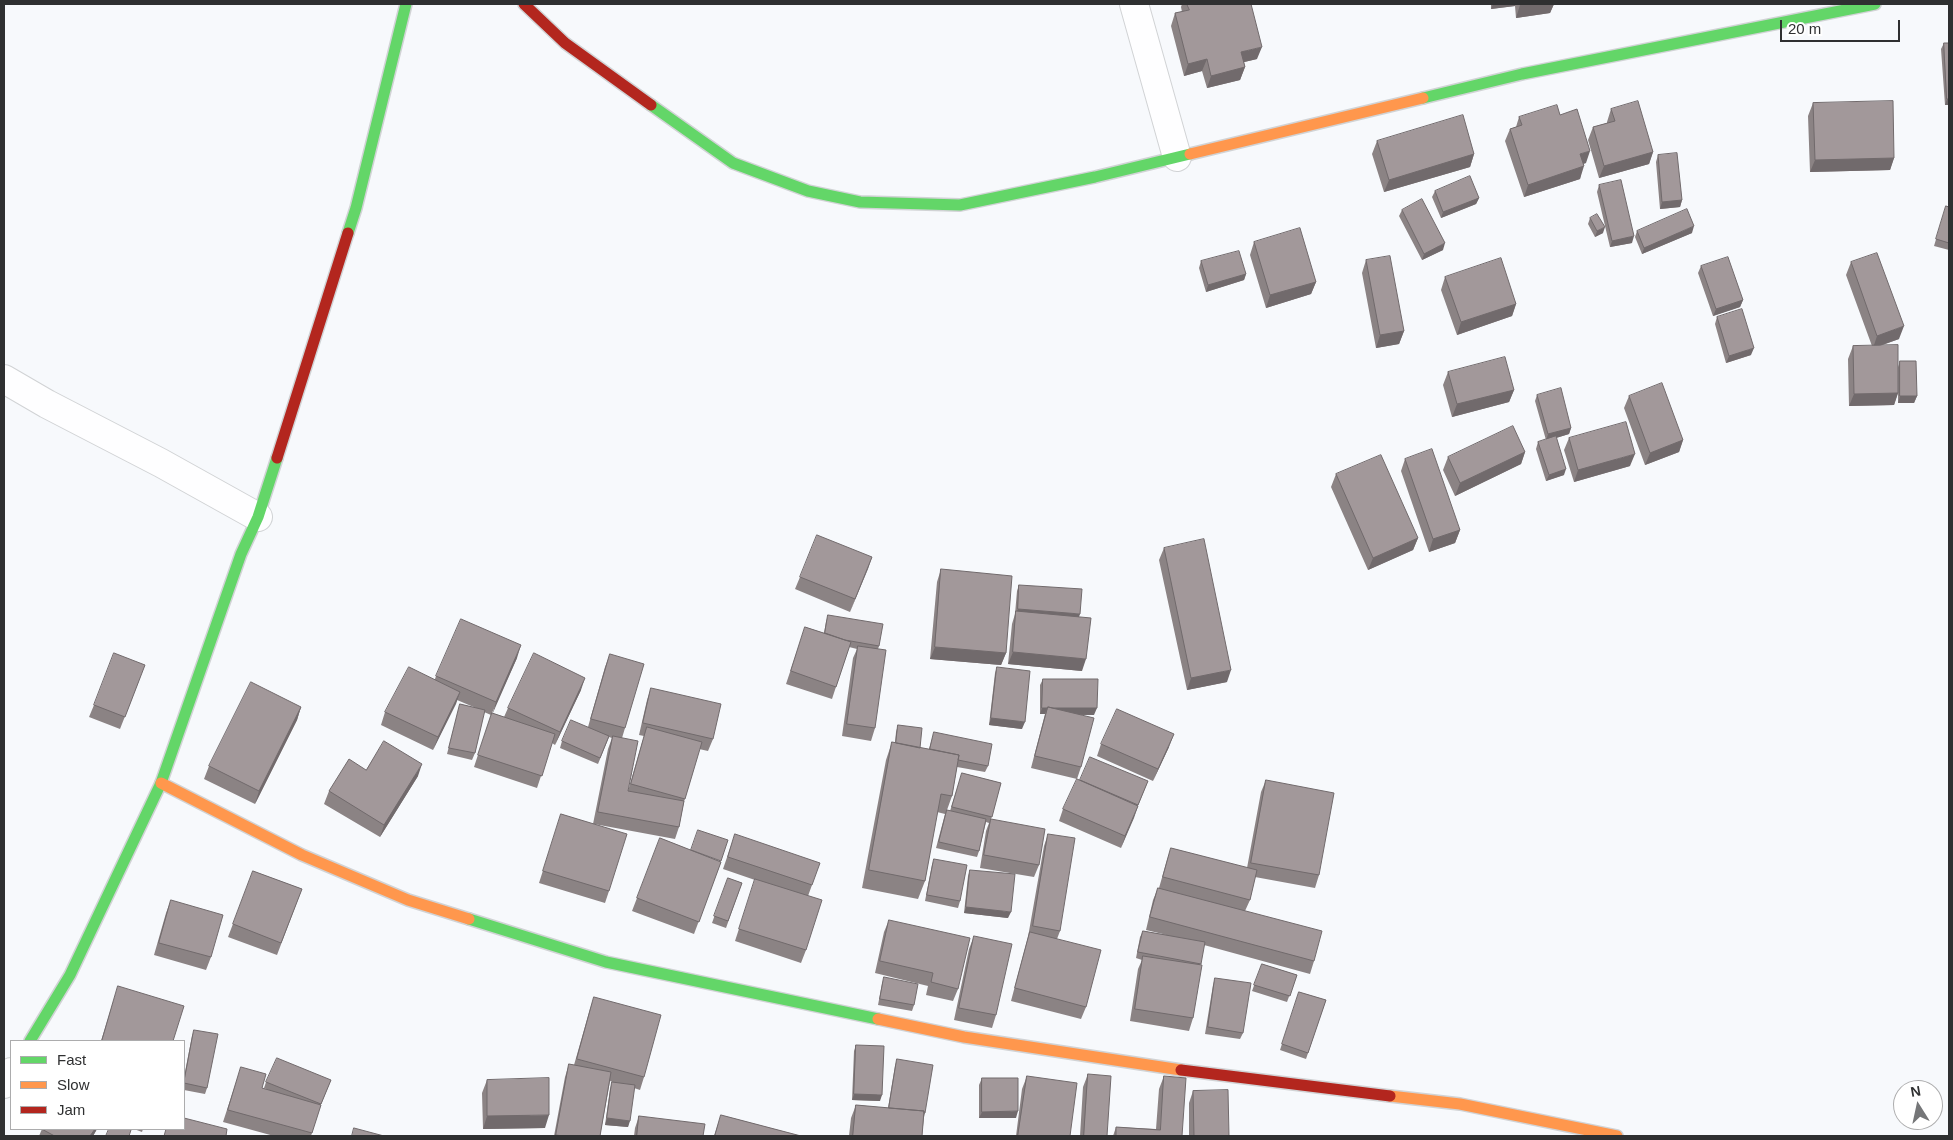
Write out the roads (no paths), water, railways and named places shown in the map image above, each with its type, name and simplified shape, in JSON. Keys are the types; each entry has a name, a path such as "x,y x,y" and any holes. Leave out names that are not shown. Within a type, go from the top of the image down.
{"street":[{"path":"31,1040 70,975 161,783 241,554 258,517 356,208 406,4"},
{"path":"524,4 565,42 697,139 733,163 808,191 860,202 960,205 1095,177 1522,74 1875,4"},
{"path":"1134,4 1177,157"},
{"path":"4,379 258,517"},
{"path":"161,783 302,855 408,900 606,962 964,1037 1181,1070 1460,1104 1617,1136"}]}
